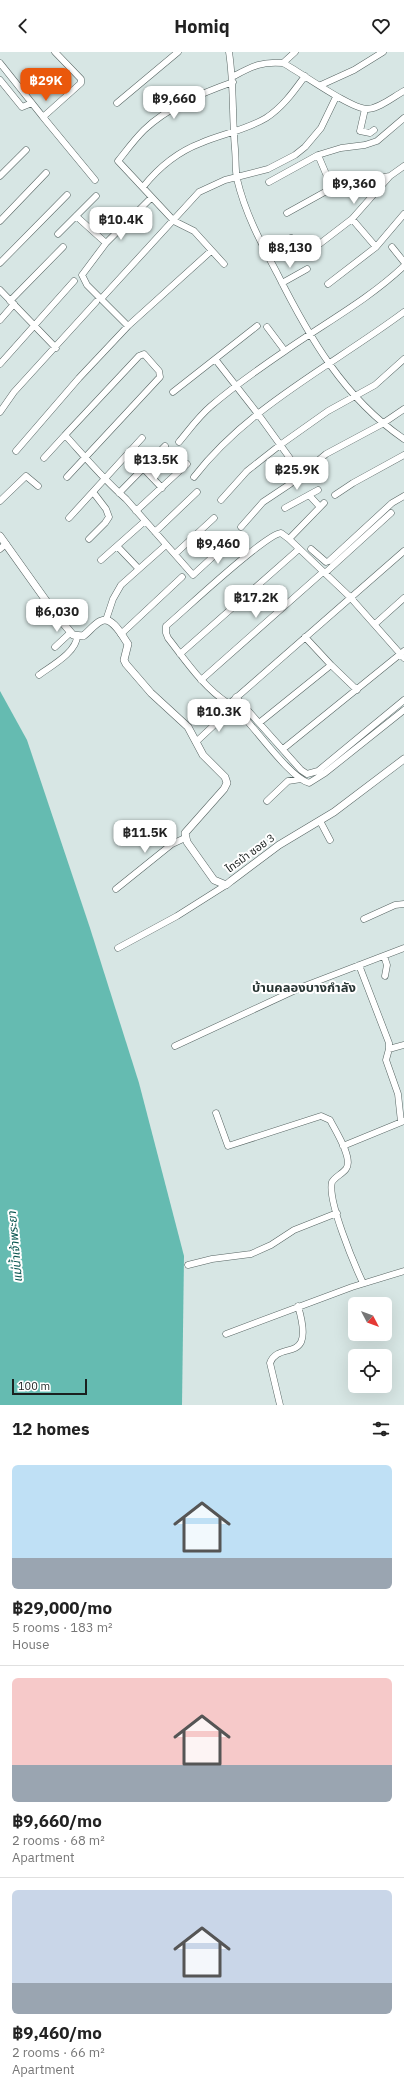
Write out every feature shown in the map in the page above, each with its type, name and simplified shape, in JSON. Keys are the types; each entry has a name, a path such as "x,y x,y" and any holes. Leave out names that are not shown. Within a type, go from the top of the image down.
{"street":[{"path":"43,117 81,83 81,79 56,52"},
{"path":"117,103 178,52"},
{"path":"229,52 232,79 237,178 250,221 309,335 329,364 354,396 382,424 404,439"},
{"path":"283,63 295,52"},
{"path":"321,85 354,70 382,52"},
{"path":"0,63 32,104 96,180"},
{"path":"224,264 194,231 174,221 118,161 144,130 180,104 261,63 283,63 321,85 336,97 365,109 376,106 404,91"},
{"path":"143,187 156,171 185,150 256,124 277,110 305,76"},
{"path":"0,80 22,107 32,104"},
{"path":"0,412 14,392 174,221 199,192 225,180 268,169 295,155 305,147 321,128 336,97"},
{"path":"365,109 360,131 370,133 374,130"},
{"path":"269,182 318,155 341,148 374,143 404,118"},
{"path":"0,176 26,150"},
{"path":"318,155 332,188"},
{"path":"309,252 352,219 379,191 390,176 404,166"},
{"path":"0,221 46,173"},
{"path":"287,213 332,188 390,176"},
{"path":"374,179 379,185 379,191"},
{"path":"0,263 67,196"},
{"path":"58,234 96,196"},
{"path":"128,326 99,300 87,285 82,275 106,243 151,198"},
{"path":"328,284 376,247 404,214"},
{"path":"76,216 106,243"},
{"path":"352,219 376,247"},
{"path":"265,251 291,238"},
{"path":"0,320 12,302 63,247"},
{"path":"392,247 404,262"},
{"path":"16,451 79,378 128,326 211,251"},
{"path":"179,442 210,406 285,351 364,300 386,283 404,266"},
{"path":"282,284 307,269"},
{"path":"0,364 74,281"},
{"path":"0,290 56,348"},
{"path":"194,477 225,442 258,414 404,312"},
{"path":"173,392 257,326"},
{"path":"268,327 285,351"},
{"path":"44,458 139,356 144,354 159,371 160,378 67,477"},
{"path":"215,359 258,414 302,475"},
{"path":"221,500 247,471 280,445 310,423 377,383 404,359"},
{"path":"241,527 262,502 302,475 326,454 382,424 404,409"},
{"path":"65,435 193,575 231,540"},
{"path":"69,518 142,438"},
{"path":"119,493 165,446"},
{"path":"335,495 353,483 404,455"},
{"path":"136,511 188,464"},
{"path":"143,468 162,488"},
{"path":"0,501 26,476 38,486"},
{"path":"285,508 318,490"},
{"path":"89,539 105,523 109,516 106,509 93,492"},
{"path":"155,532 197,492"},
{"path":"289,539 322,505 309,495"},
{"path":"311,549 326,562 392,503 404,496"},
{"path":"201,680 391,513"},
{"path":"175,554 214,518"},
{"path":"101,560 145,521"},
{"path":"283,749 403,654 350,597 281,533 273,536 243,558 166,626 168,638 201,680 217,696 229,704 350,597 404,551"},
{"path":"0,536 3,547 77,642 71,650 39,675"},
{"path":"106,620 115,593 123,582 166,545"},
{"path":"117,546 138,568"},
{"path":"180,654 299,549"},
{"path":"122,634 182,577"},
{"path":"375,624 404,598"},
{"path":"55,647 73,635 83,636 100,621 106,620 111,622 122,634 128,644 124,660 126,664 151,693 188,728 206,759 225,777 227,783 186,830 185,838 172,844 116,889"},
{"path":"305,637 357,690"},
{"path":"259,723 331,665"},
{"path":"236,697 301,770 307,774 313,773 404,700"},
{"path":"196,742 228,712 237,710 288,767 301,779 310,783 404,710"},
{"name":"ไทรม้า ซอย 3","path":"185,838 214,880 226,885 279,845 320,821 404,759"},
{"path":"267,801 288,781 301,779"},
{"path":"320,821 330,840"},
{"path":"118,948 178,916 226,885"},
{"path":"364,919 395,905 404,904"},
{"path":"175,1046 302,987 404,948"},
{"path":"384,956 387,965 385,976"},
{"path":"343,1146 402,1121 398,1094 386,1060 389,1049 359,965"},
{"path":"389,1049 404,1045"},
{"path":"216,1113 228,1146 321,1116 330,1120 348,1158 347,1167 334,1179 331,1186 337,1213 363,1283"},
{"path":"188,1265 212,1259 251,1254 271,1245 294,1230 337,1213"},
{"path":"226,1334 298,1306 363,1283 404,1271"},
{"path":"280,1405 270,1363 273,1358 296,1347 302,1340 303,1326 298,1306"}],"water":[{"name":"แม่น้ำเจ้าพระยา","path":"0,691 27,740 90,928 139,1083 184,1256 182,1405 0,1405"}],"district":[{"name":"บ้านคลองบางกำลัง","path":"304,987"}]}
